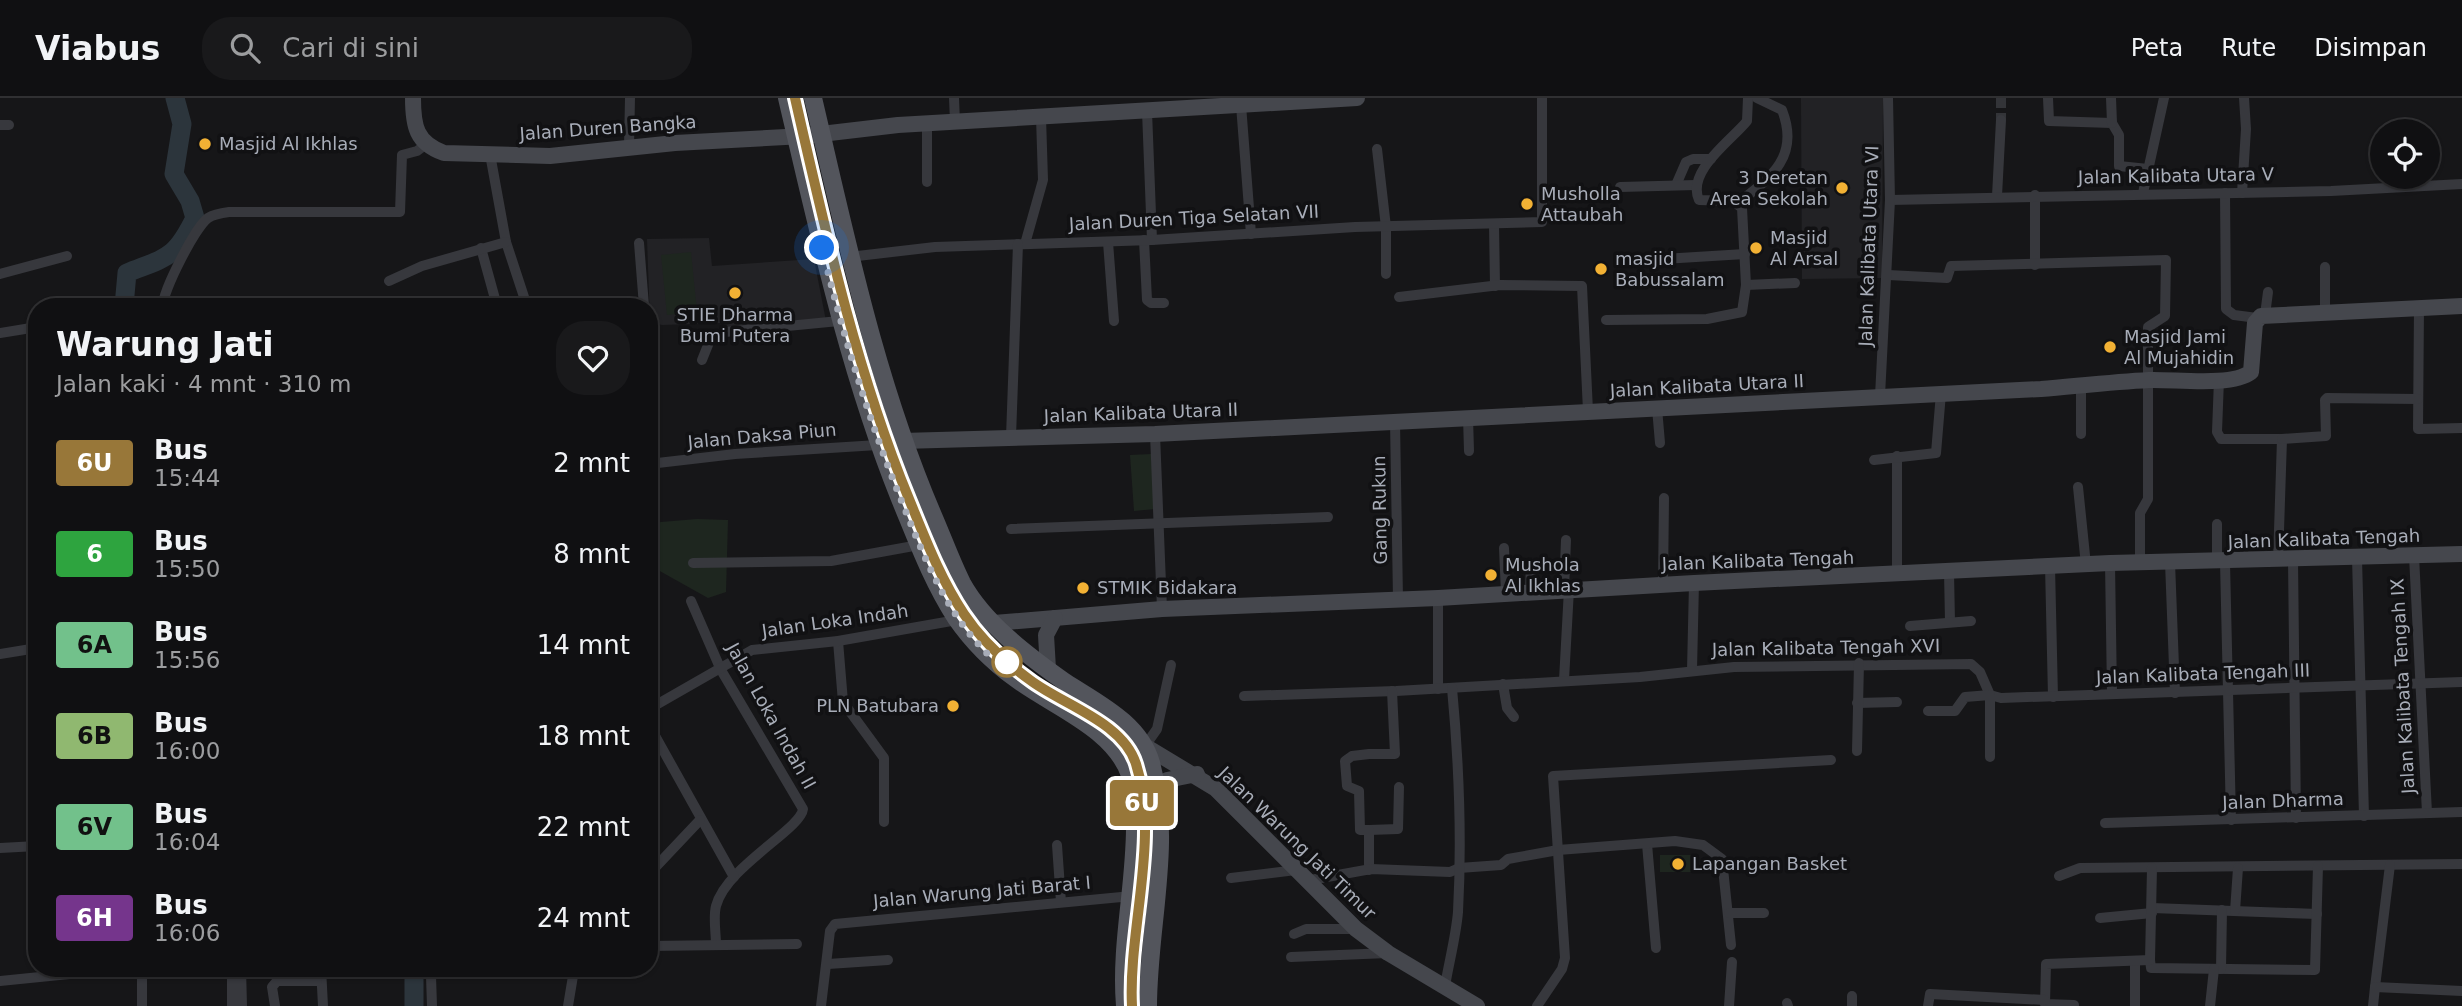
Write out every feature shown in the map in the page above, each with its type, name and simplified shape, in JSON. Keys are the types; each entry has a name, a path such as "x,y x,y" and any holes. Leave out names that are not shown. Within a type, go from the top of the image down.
{"main road":[{"path":"787,98 807,135 841,230 902,441 963,585 994,623 1048,669 1121,720 1145,746 1151,761 1158,804 1159,877 1150,932 1148,1006"},
{"path":"813,98 807,135 819,233 839,321 878,445 919,545 957,620 985,652 1014,677 1100,735 1122,757 1134,787 1132,896 1124,964 1125,1006"},
{"path":"819,233 828,222 835,223 841,230"}],"street":[{"path":"163,298 200,225 208,218 229,212 397,214 401,209 402,155 417,151 425,145 415,129 412,98"},
{"path":"629,147 630,98"},
{"path":"954,98 955,122"},
{"name":"Jalan Duren Bangka","path":"425,145 444,153 550,156 927,123 1041,117 1121,105 1241,105 1357,98"},
{"name":"Jalan Duren Tiga Selatan VII","path":"849,257 879,251 1542,222 1542,98"},
{"name":"Jalan Kalibata Utara VI","path":"1880,396 1888,275 1888,98"},
{"path":"2048,98 2049,121 2112,123"},
{"path":"2111,98 2112,123 2119,135 2119,166 2148,169"},
{"path":"2143,193 2164,98"},
{"path":"2242,192 2246,129 2244,98"},
{"path":"1754,100 1782,110 1788,133 1787,149 1770,177 1738,203 1699,200 1696,185 1711,159 1747,121 1754,100"},
{"path":"1241,105 1251,234"},
{"path":"1157,106 1147,300 1151,303 1164,303"},
{"path":"1011,437 1021,244 1043,180 1041,117"},
{"path":"1997,196 2001,120"},
{"path":"927,123 927,182"},
{"path":"1377,149 1386,227 1387,274"},
{"path":"490,154 506,242 524,298"},
{"path":"1676,185 1686,162 1693,159 1711,159"},
{"name":"Jalan Kalibata Utara V","path":"1890,200 2225,193 2462,184"},
{"path":"1620,187 1696,185"},
{"path":"2225,193 2226,309 2234,315 2462,306"},
{"path":"2035,195 2035,265"},
{"path":"1606,320 1737,315 1744,306 1746,285 1745,225 1738,203"},
{"path":"1494,224 1495,286"},
{"path":"389,281 422,266 506,242"},
{"path":"1108,242 1114,321"},
{"path":"639,243 643,298"},
{"path":"481,248 495,298"},
{"path":"1663,259 1745,254"},
{"path":"0,274 67,256"},
{"path":"1888,275 1947,278 1951,266 2166,260 2165,316 2153,321 2148,327 2148,499 2140,513 2140,563"},
{"path":"2325,267 2325,311"},
{"path":"1746,285 1795,283"},
{"path":"1399,297 1495,286 1582,286 1588,411"},
{"path":"2261,316 2268,292"},
{"path":"2419,307 2419,430 2462,428"},
{"name":"Jalan Kalibata Utara II","path":"902,441 1154,434 2243,377 2251,372 2261,316"},
{"path":"702,360 710,340 724,332 839,321"},
{"path":"0,332 28,328"},
{"path":"2219,379 2219,437 2282,439 2326,436 2327,398 2418,399"},
{"path":"2081,386 2081,433"},
{"path":"1874,460 1936,453 1941,393"},
{"path":"1657,408 1660,443"},
{"path":"1468,417 1469,451"},
{"name":"Gang Rukun","path":"1395,421 1398,599"},
{"path":"1154,434 1162,609"},
{"path":"2282,439 2285,560 2294,688 2296,818"},
{"name":"Jalan Daksa Piun","path":"658,463 735,454 878,445"},
{"path":"1897,456 1897,575"},
{"path":"2078,486 2087,565"},
{"path":"1663,584 1664,498"},
{"path":"1011,529 1328,517"},
{"path":"2217,524 2228,691 2231,820"},
{"path":"1564,680 1566,540"},
{"path":"693,563 831,561 919,545"},
{"path":"1504,548 1506,593"},
{"name":"Jalan Kalibata Tengah","path":"994,623 1162,609 1438,598 1663,584 2110,563 2462,554"},
{"name":"Jalan Kalibata Tengah IX","path":"2414,556 2427,813"},
{"path":"2357,558 2364,816"},
{"path":"2170,562 2175,693"},
{"path":"1530,592 1531,563"},
{"path":"2110,563 2112,694"},
{"path":"2050,566 2053,697"},
{"path":"1949,572 1950,622"},
{"name":"Jalan Kalibata Tengah XVI","path":"1694,583 1692,670 1859,663 1964,663 1976,667 1990,695"},
{"path":"1438,598 1438,689"},
{"name":"Jalan Loka Indah II","path":"691,601 721,670 803,809 799,822 769,842 734,877"},
{"path":"1048,669 1046,635 1055,618"},
{"name":"Jalan Loka Indah","path":"658,704 752,650 838,641 957,620"},
{"path":"1910,626 1971,621"},
{"path":"838,641 843,702 884,758 884,822"},
{"path":"0,654 28,649"},
{"path":"1857,751 1859,663"},
{"path":"1145,746 1157,729 1171,665"},
{"path":"1244,696 1438,689 1640,677 1692,670"},
{"name":"Jalan Kalibata Tengah III","path":"1990,695 2001,698 2053,697 2462,682"},
{"path":"1503,684 1507,708 1514,717"},
{"path":"1445,986 1458,914 1460,778 1452,688"},
{"path":"1392,691 1395,754 1352,756 1345,761 1347,786 1359,791 1360,830 1398,829 1399,787"},
{"path":"1928,711 1955,711 1965,697 1990,695 1990,757"},
{"path":"1857,703 1897,702"},
{"path":"658,742 734,877 716,904 716,945"},
{"name":"Jalan Warung Jati Timur","path":"1145,746 1197,774 1234,805 1274,840 1300,875 1356,929 1388,953 1473,1005"},
{"path":"1537,1006 1562,969 1565,958 1553,776 1831,760"},
{"name":"Jalan Warung Jati Timur","path":"1158,804 1167,779 1197,774"},
{"name":"Jalan Dharma","path":"2105,823 2462,811"},
{"path":"658,864 700,820"},
{"path":"1369,830 1369,870"},
{"path":"1231,878 1369,870 1450,872 1459,868 1501,865 1508,859 1558,850 1675,841 1703,845 1722,859 1731,945"},
{"path":"1647,844 1656,948"},
{"path":"1056,845 1061,902"},
{"path":"0,848 28,846"},
{"path":"2059,876 2081,868 2462,864"},
{"path":"2372,1006 2390,865"},
{"path":"2152,868 2151,968 2315,970 2318,866"},
{"path":"2235,911 2238,868"},
{"name":"Jalan Warung Jati Barat I","path":"828,964 830,931 835,924 1132,896"},
{"path":"2100,918 2152,910 2317,914"},
{"path":"2210,1006 2217,969 2222,910"},
{"path":"1729,913 1764,912"},
{"path":"1294,934 1306,929 1356,929"},
{"path":"658,946 797,944"},
{"path":"1291,957 1388,953"},
{"path":"821,1006 828,964 888,960"},
{"path":"2045,1002 2048,963 2150,960"},
{"path":"2135,961 2135,1006"},
{"path":"1729,1006 1731,962"},
{"path":"0,981 40,977"},
{"path":"142,977 142,1006"},
{"path":"232,977 232,1006"},
{"path":"241,977 242,1006"},
{"path":"321,977 323,1006"},
{"path":"431,977 432,1006"},
{"path":"568,1006 573,977"},
{"path":"275,1006 272,988 277,981 317,981"},
{"path":"2375,987 2462,990"},
{"path":"1928,1006 1930,994 2074,1005"}],"shaded area":[{"name":"3 Deretan Area Sekolah","path":"1801,98 1883,98 1882,278 1802,279"},
{"name":"STIE Dharma Bumi Putera","path":"709,238 712,266 814,259 826,321 733,330 721,323 658,324 658,298 649,298 647,239"},
{"path":"691,252 697,312 667,315 661,255"},
{"path":"1151,454 1155,509 1134,511 1130,455"},
{"path":"728,520 726,592 708,598 658,570 658,522"},
{"name":"Lapangan Basket","path":"1660,855 1695,855 1695,872 1660,872"}],"waterway":[{"path":"125,298 127,273 168,255 182,242 195,218 190,201 174,174 182,124 175,98"},
{"path":"414,977 414,1006"}],"tunnel":[{"path":"2001,98 2001,120"}],"bus line":[{"name":"6U","path":"795,98 854,343 898,471 935,562 963,613 992,649 1032,681 1117,736 1135,761 1142,795 1143,880 1130,977 1132,1006"}],"place":[{"name":"Masjid Al Ikhlas","path":"205,144"},
{"name":"3 Deretan Area Sekolah","path":"1842,188"},
{"name":"Musholla Attaubah","path":"1527,204"},
{"name":"Masjid Al Arsal","path":"1756,248"},
{"name":"masjid Babussalam","path":"1601,269"},
{"name":"STIE Dharma Bumi Putera","path":"735,293"},
{"name":"Masjid Jami Al Mujahidin","path":"2110,347"},
{"name":"Mushola Al Ikhlas","path":"1491,575"},
{"name":"STMIK Bidakara","path":"1083,588"},
{"name":"PLN Batubara","path":"953,706"},
{"name":"Lapangan Basket","path":"1678,864"}],"route":[{"path":"822,248 839,321 878,445 930,572 957,620 971,637 1003,668 1007,662"}]}
